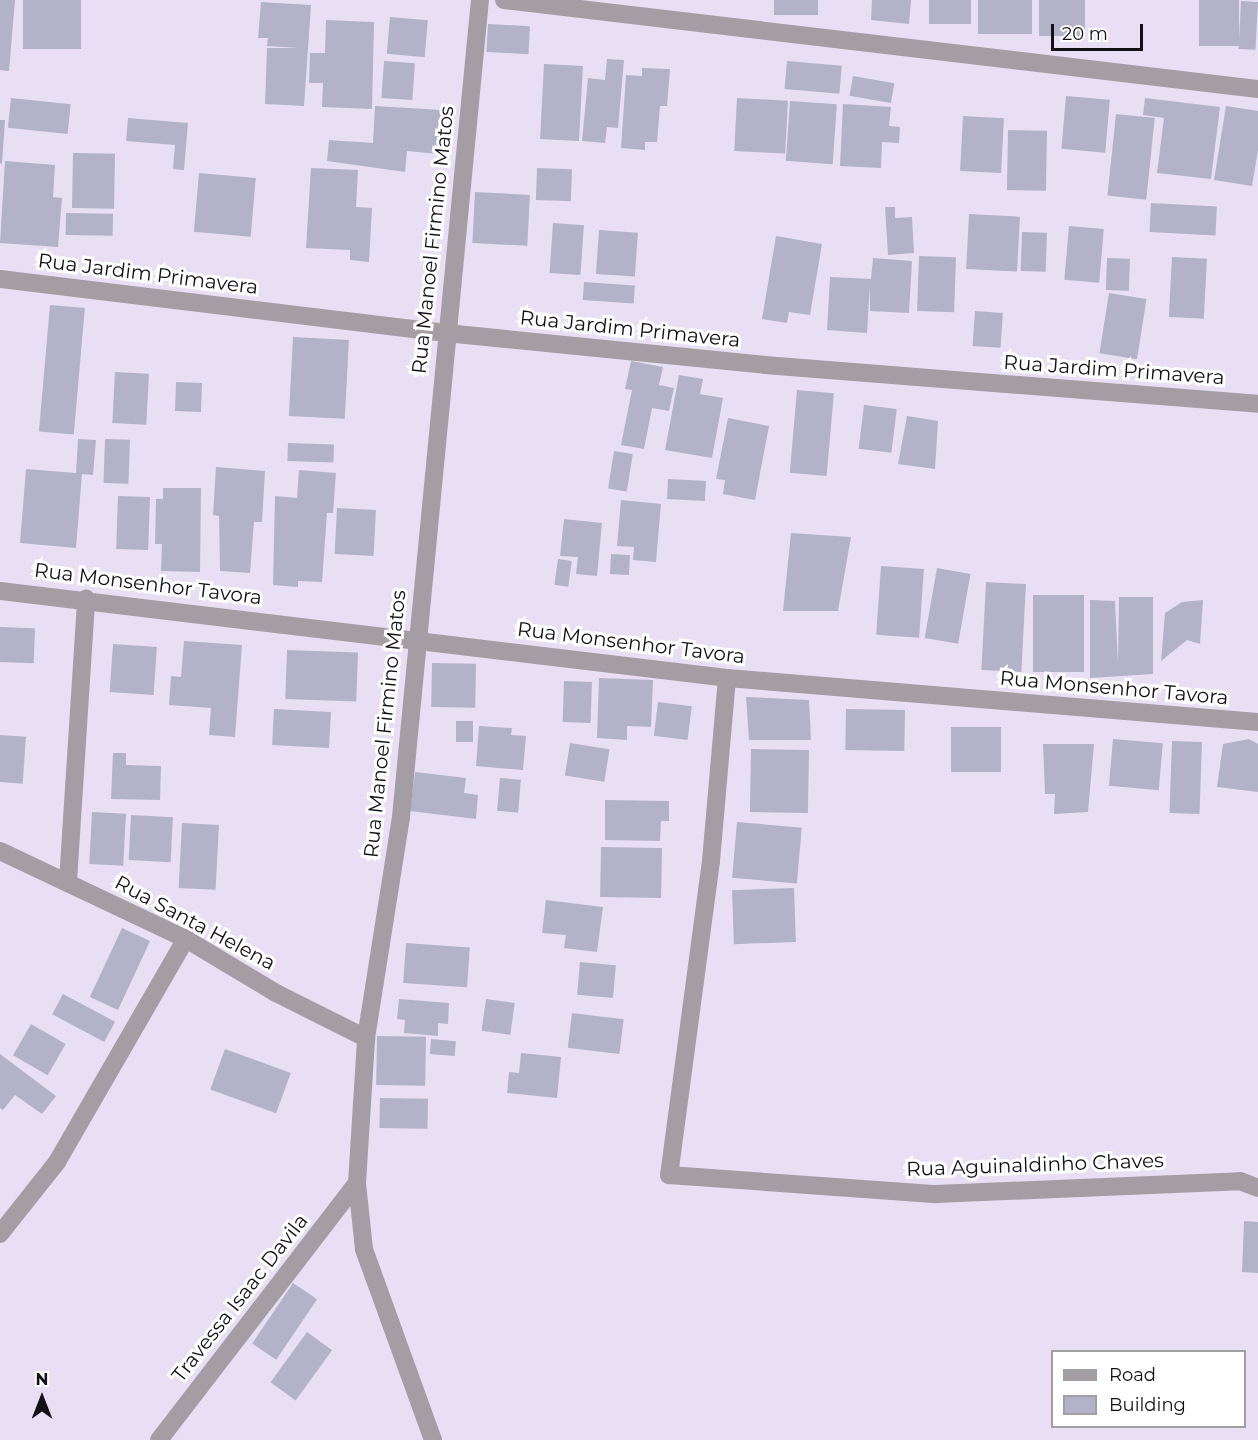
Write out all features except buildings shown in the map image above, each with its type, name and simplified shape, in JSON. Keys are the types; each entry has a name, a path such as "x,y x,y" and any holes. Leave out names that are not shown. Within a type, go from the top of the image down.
{"street":[{"name":"Rua Manoel Firmino Matos","path":"433,1440 364,1249 357,1183 366,1038 401,817 416,639 480,0"},
{"path":"504,0 1258,89"},
{"name":"Rua Jardim Primavera","path":"0,279 446,333 765,365 1258,404"},
{"name":"Rua Monsenhor Tavora","path":"0,591 86,599 727,678 1258,722"},
{"path":"68,881 86,599"},
{"name":"Rua Aguinaldinho Chaves","path":"727,678 711,861 669,1175 936,1194 1240,1181 1258,1188"},
{"name":"Rua Santa Helena","path":"0,851 68,881 186,939 276,993 366,1038"},
{"path":"0,1234 57,1162 186,939"},
{"name":"Travessa Isaac Davila","path":"159,1440 357,1183"}]}
